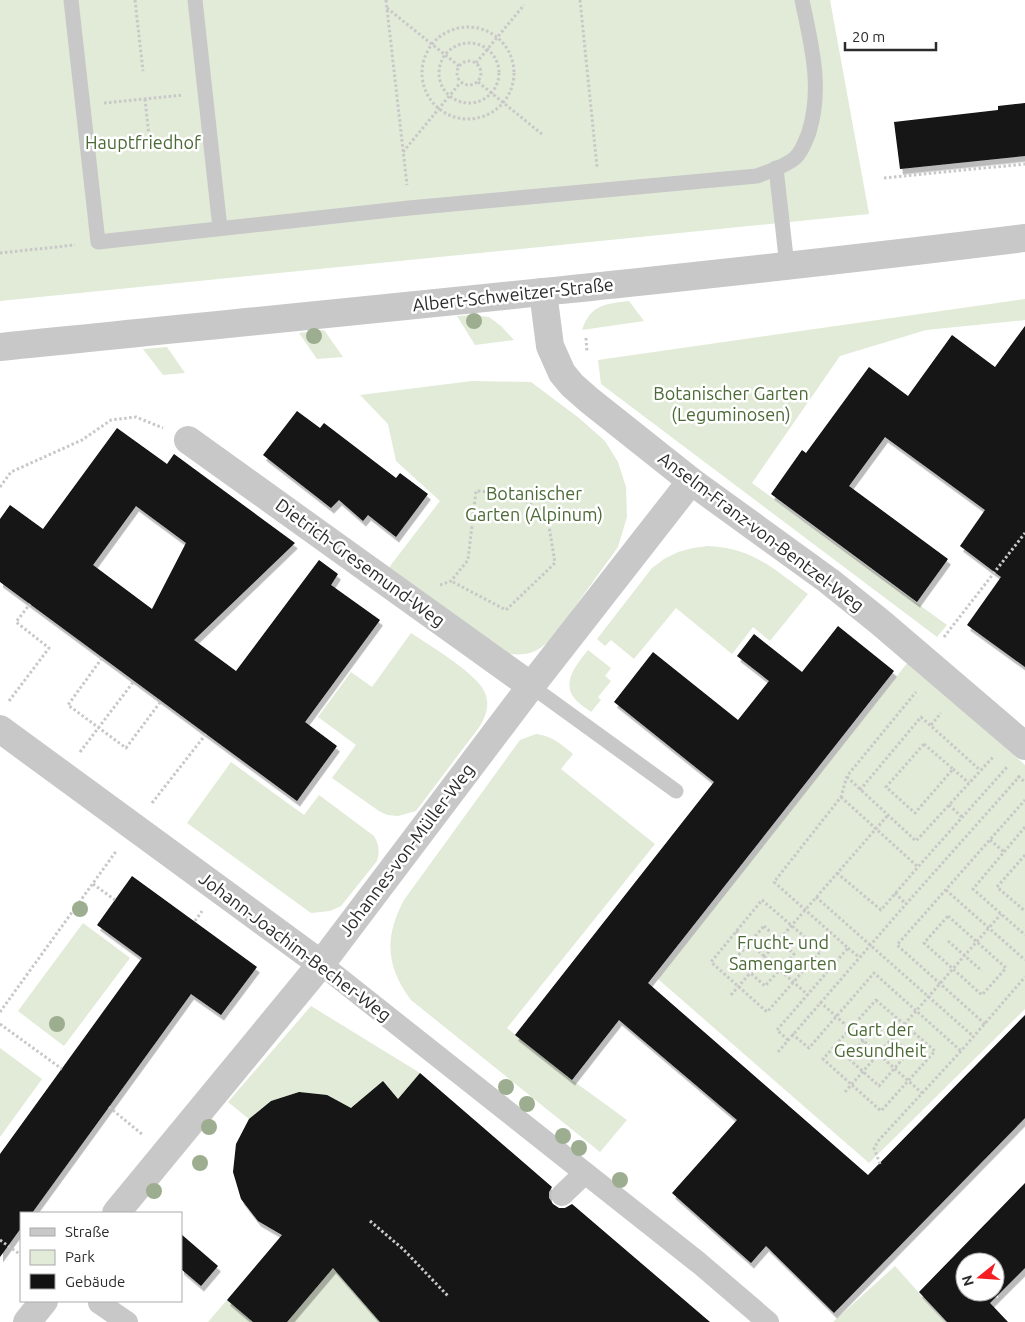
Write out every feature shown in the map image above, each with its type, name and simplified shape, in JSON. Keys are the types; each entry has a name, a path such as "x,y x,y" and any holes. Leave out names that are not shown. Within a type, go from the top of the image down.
{"street":[{"name":"Albert-Schweitzer-Straße","path":"0,347 543,292 1025,238"},
{"name":"Anselm-Franz-von-Bentzel-Weg","path":"543,292 550,346 562,373 588,400 691,481 829,581 1025,746"},
{"name":"Dietrich-Gresemund-Weg","path":"188,440 531,686"},
{"name":"Johannes-von-Müller-Weg","path":"117,1212 321,964 531,686 691,481"},
{"name":"Johann-Joachim-Becher-Weg","path":"3,718 134,827 321,964 699,1263 768,1322"},
{"path":"562,1195 585,1173"},
{"path":"27,1322 43,1302"},
{"path":"99,1303 127,1322"}],"lane":[{"path":"70,0 98,242 409,208 756,176 795,158 806,141 814,118 817,87 802,0"},
{"path":"195,0 220,228"},
{"path":"776,168 787,266"},
{"path":"531,686 676,792"}],"path":[{"path":"135,0 142,71"},
{"path":"386,0 409,208"},
{"path":"580,0 599,190"},
{"path":"476,63 524,5"},
{"path":"386,7 458,66"},
{"path":"464,26 475,26 488,30 498,36 514,61 515,76 511,90 504,103 493,112 480,118 466,119 452,116 439,109 425,90 422,78 422,66 432,44 451,29 464,26"},
{"path":"461,44 479,45 487,50 494,57 499,75 491,93 484,99 466,103 449,96 443,89 440,81 441,62 445,55 452,48 461,44"},
{"path":"469,61 476,63 481,74 478,82 472,86 460,83 456,73 458,66 469,61"},
{"path":"478,82 543,135"},
{"path":"403,153 460,83"},
{"path":"81,106 206,92"},
{"path":"145,99 150,145"},
{"path":"884,178 1025,164"},
{"path":"0,253 69,245"},
{"path":"0,487 11,472 82,440 111,420 136,416 188,440"},
{"path":"416,604 420,593 451,581 468,560 476,491 512,493 547,514 555,563 506,610 451,581"},
{"path":"926,661 1025,533"},
{"path":"3,718 49,648 16,622 30,604"},
{"path":"102,658 68,705 126,748 161,701"},
{"path":"99,727 134,681"},
{"path":"859,957 774,882 841,797 847,776 919,689"},
{"path":"931,726 943,710"},
{"path":"860,790 921,717 980,770"},
{"path":"0,1012 134,827 206,734"},
{"path":"953,769 915,813 886,788 924,744 953,769 969,783"},
{"path":"847,776 916,841 994,755 1025,782"},
{"path":"837,873 881,910 1007,767"},
{"path":"778,1052 859,957 1019,778"},
{"path":"841,797 918,867"},
{"path":"985,1024 897,945 1025,800"},
{"path":"949,805 962,817"},
{"path":"731,995 888,815"},
{"path":"1024,830 972,889 1025,936"},
{"path":"990,840 1004,852"},
{"path":"1025,855 997,887 1025,911"},
{"path":"93,884 115,900"},
{"path":"946,890 1025,960"},
{"path":"895,893 906,904"},
{"path":"816,897 974,1037"},
{"path":"762,900 821,951 767,1012 711,962 736,931 762,900"},
{"path":"845,1092 1001,914"},
{"path":"948,916 977,942 1006,968 982,995 924,943 948,916"},
{"path":"764,926 794,954 765,986 735,959 749,943 764,926"},
{"path":"736,931 808,995"},
{"path":"948,941 982,972"},
{"path":"788,1040 777,1030 848,948"},
{"path":"792,1034 809,1048 874,973 961,1051"},
{"path":"880,1164 874,1148 1025,977"},
{"path":"876,1000 905,1025 935,1051 881,1111 823,1059 876,1000"},
{"path":"820,1002 922,1093"},
{"path":"0,1024 62,1069"},
{"path":"877,1024 908,1052 879,1086 848,1058 863,1041 877,1024"},
{"path":"109,1107 140,1132"},
{"path":"370,1221 403,1249 448,1296"},
{"path":"0,1240 20,1254"}],"green space":[{"name":"Hauptfriedhof","path":"0,0 830,0 869,214 0,301"},
{"name":"Botanischer Garten (Leguminosen)","path":"1025,299 1025,320 926,330 840,356 752,483 947,625 937,637 601,384 598,360"},
{"path":"629,301 644,321 582,330 594,310 613,303"},
{"path":"457,316 489,317 501,326 514,340 475,345"},
{"path":"324,330 343,357 317,359 299,333"},
{"path":"167,347 185,373 163,375 143,349"},
{"name":"Botanischer Garten (Alpinum)","path":"472,381 531,382 579,418 605,441 618,462 626,487 627,517 618,547 556,633 539,649 526,654 502,653 387,570 440,501 396,461 388,424 360,395"},
{"path":"708,546 751,555 773,568 808,594 770,641 753,627 732,654 676,608 634,659 611,640 605,646 597,639 652,568 678,552"},
{"path":"411,633 464,669 481,686 486,697 486,714 480,726 416,811 398,816 387,815 332,778 356,745 318,717 351,672 372,687"},
{"path":"588,650 611,668 605,676 611,681 598,697 601,700 591,712 575,699 571,693 570,686 570,680 575,667"},
{"path":"908,662 1025,765 1025,1009 869,1163 658,979"},
{"path":"536,734 552,739 573,754 561,769 655,844 507,1028 572,1080 627,1120 600,1152 411,1000 397,976 391,952 393,927 404,900 520,740"},
{"path":"231,762 304,815 319,795 374,836 378,848 377,861 341,906 330,911 311,913 187,823"},
{"path":"83,923 130,958 64,1046 18,1011"},
{"path":"311,1006 420,1073 398,1099 383,1081 366,1095 371,1131 298,1092 271,1101 249,1119 228,1102"},
{"path":"0,1048 42,1079 0,1137"},
{"path":"895,1266 945,1322 833,1322"},
{"path":"333,1268 380,1322 287,1322"},
{"path":"227,1300 253,1322 208,1322"}],"building":[{"path":"1025,103 1025,156 900,169 894,122 998,110 998,106"},
{"path":"1025,326 1025,667 967,625 1001,577 960,546 985,510 885,437 849,486 948,559 917,602 771,494 802,450 806,453 869,367 908,396 952,335 995,367"},
{"path":"297,411 320,428 324,423 396,478 400,473 428,494 396,537 368,515 363,521 339,500 331,508 263,455"},
{"path":"117,428 167,464 174,454 295,543 194,640 236,671 319,560 338,574 331,585 380,620 305,722 337,746 297,801 0,582 0,519 10,505 43,529","holes":["136,506 186,543 152,609 93,565"]},
{"path":"838,626 894,671 648,983 868,1175 1025,1015 1025,1118 834,1313 766,1246 751,1263 672,1193 737,1120 619,1020 572,1080 515,1035 714,782 614,702 653,652 738,720 769,681 737,656 754,634 802,672"},
{"path":"132,876 257,967 221,1015 191,994 33,1212 20,1212 20,1229 0,1257 0,1154 142,958 97,925"},
{"path":"420,1073 552,1187 549,1192 549,1198 553,1204 559,1208 565,1208 572,1204 710,1322 380,1322 333,1268 287,1322 253,1322 227,1300 282,1235 258,1221 241,1199 233,1172 236,1144 249,1119 271,1101 299,1092 327,1095 351,1108 383,1081 398,1099"},
{"path":"1025,1183 1025,1268 1005,1288 1005,1252 958,1252"},
{"path":"182,1235 218,1266 201,1286 182,1270"},
{"path":"955,1255 955,1302 991,1302 1008,1322 947,1322 919,1292"}],"park label":[{"name":"Frucht- und Samengarten","path":"783,953"},
{"name":"Gart der Gesundheit","path":"880,1040"}]}
